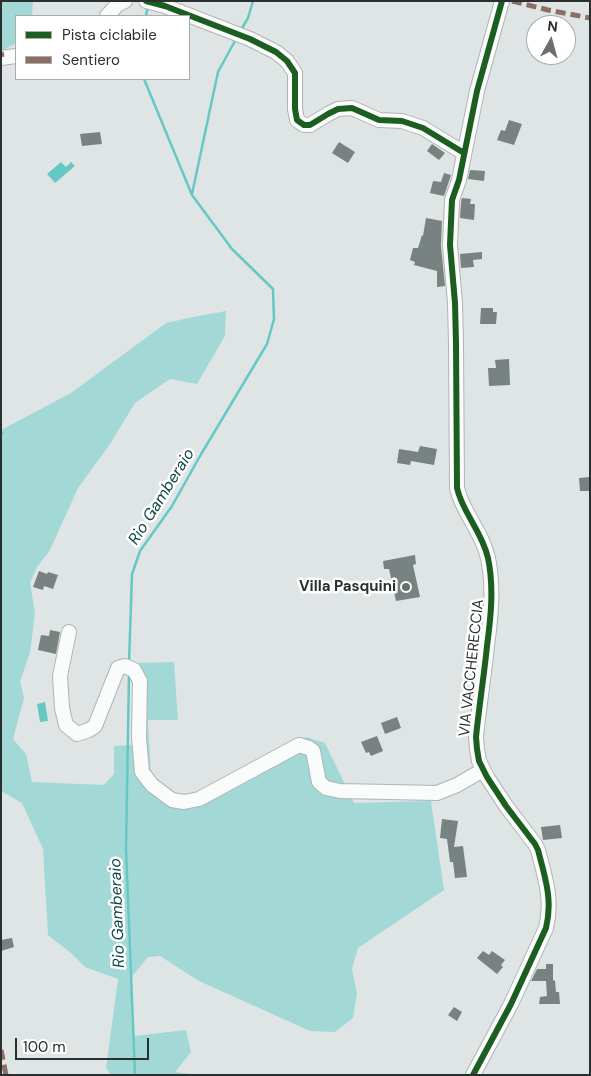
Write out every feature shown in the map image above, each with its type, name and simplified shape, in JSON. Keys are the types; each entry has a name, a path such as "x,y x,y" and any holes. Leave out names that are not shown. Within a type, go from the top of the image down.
{"street":[{"path":"107,15 118,4 125,1"},
{"path":"146,1 188,15"},
{"name":"VIA VACCHERECCIA","path":"473,1075 511,1004 546,928 549,905 546,880 538,850 483,770 476,749 492,599 490,574 484,543 459,498 456,470 455,303 450,245 452,200 459,180 477,91 502,1"},
{"path":"190,16 250,39 276,52 287,61 295,73 295,109 297,120 304,125 310,125 338,109 352,108 379,120 402,120 423,128 464,153"},
{"path":"1,58 15,56"},
{"path":"69,632 60,676 62,708 66,725 78,734 95,726 118,668 125,666 134,670 140,681 139,737 142,772 152,785 172,800 184,802 199,799 299,745 313,751 319,782 326,788 340,791 437,793 457,785 483,770"}],"shaded area":[{"path":"1,1 33,1 32,15 15,15 15,44 1,52"},
{"path":"61,162 66,167 71,162 75,166 55,183 47,174"},
{"path":"226,311 225,336 197,384 170,379 135,403 110,444 78,488 50,550 37,567 30,583 35,613 30,653 20,681 24,698 13,739 26,754 32,782 104,785 114,774 114,746 133,745 138,663 174,662 178,720 148,720 151,776 172,793 196,796 306,737 325,743 354,803 431,801 444,890 358,948 352,969 357,994 353,1018 335,1032 310,1031 199,981 160,956 148,957 130,979 134,1036 186,1030 191,1052 175,1072 198,1075 111,1075 106,1068 118,979 85,967 48,935 43,849 22,803 1,791 1,430 71,393 166,323"},
{"path":"45,702 48,721 40,722 37,704"}],"building":[{"path":"509,120 522,124 514,145 497,140 501,130 505,131"},
{"path":"100,132 102,144 82,146 80,134"},
{"path":"339,142 355,152 348,163 332,153"},
{"path":"432,144 445,153 439,160 427,151"},
{"path":"470,170 485,171 484,181 468,179"},
{"path":"444,173 451,175 444,196 430,193 433,181 441,182"},
{"path":"462,198 471,199 470,204 475,204 474,220 460,218"},
{"path":"426,218 442,221 441,246 445,286 437,287 437,271 414,265 415,262 410,260 413,248 418,248 423,236"},
{"path":"482,252 482,259 473,260 474,267 461,268 460,254"},
{"path":"481,308 493,308 493,312 497,312 496,324 480,324"},
{"path":"509,359 510,385 489,386 488,368 496,368 495,360"},
{"path":"420,446 437,449 434,465 411,461 410,465 397,463 399,449 418,452"},
{"path":"590,477 590,491 580,491 579,478"},
{"path":"415,555 416,564 413,565 420,597 396,601 389,569 384,569 383,561"},
{"path":"39,571 58,575 53,589 44,586 43,590 33,587"},
{"path":"50,630 60,632 56,654 38,650 41,635 49,636"},
{"path":"397,717 401,728 385,734 381,723"},
{"path":"377,736 383,751 371,756 369,752 366,753 361,742"},
{"path":"442,819 458,821 454,847 463,846 467,877 455,878 453,862 450,862 447,839 440,838"},
{"path":"560,825 562,838 543,840 541,827"},
{"path":"12,938 14,947 1,951 1,940"},
{"path":"483,951 489,955 492,951 505,960 501,965 503,967 497,974 477,958"},
{"path":"546,964 553,964 553,980 555,981 556,992 559,992 560,1004 539,1004 540,997 547,996 546,981 531,981 537,969 546,969"},
{"path":"454,1007 462,1012 457,1021 448,1015"}],"waterway":[{"path":"241,30 248,18 253,1"},
{"name":"Rio Gamberaio","path":"146,15 148,5"},
{"path":"192,194 218,72 236,39"},
{"name":"Rio Gamberaio","path":"129,663 132,574 140,551 172,506 267,344 274,319 273,289 232,249 192,195 144,80"},
{"name":"Rio Gamberaio","path":"129,674 126,849 135,1075"}],"marked path":[{"path":"512,1 590,18"},
{"path":"1,52 2,57"},
{"path":"1,1050 6,1075"}],"cycle path":[{"path":"146,1 188,15"},
{"path":"473,1075 511,1004 546,928 549,908 547,889 538,850 506,806 479,761 476,737 490,624 491,580 485,548 463,505 457,488 455,303 450,245 452,200 459,180 477,91 502,1"},
{"path":"190,16 250,39 276,52 287,61 295,73 295,109 297,120 304,125 310,125 338,109 352,108 379,120 402,121 423,128 464,153"}],"place":[{"name":"Villa Pasquini","path":"406,587"}]}
